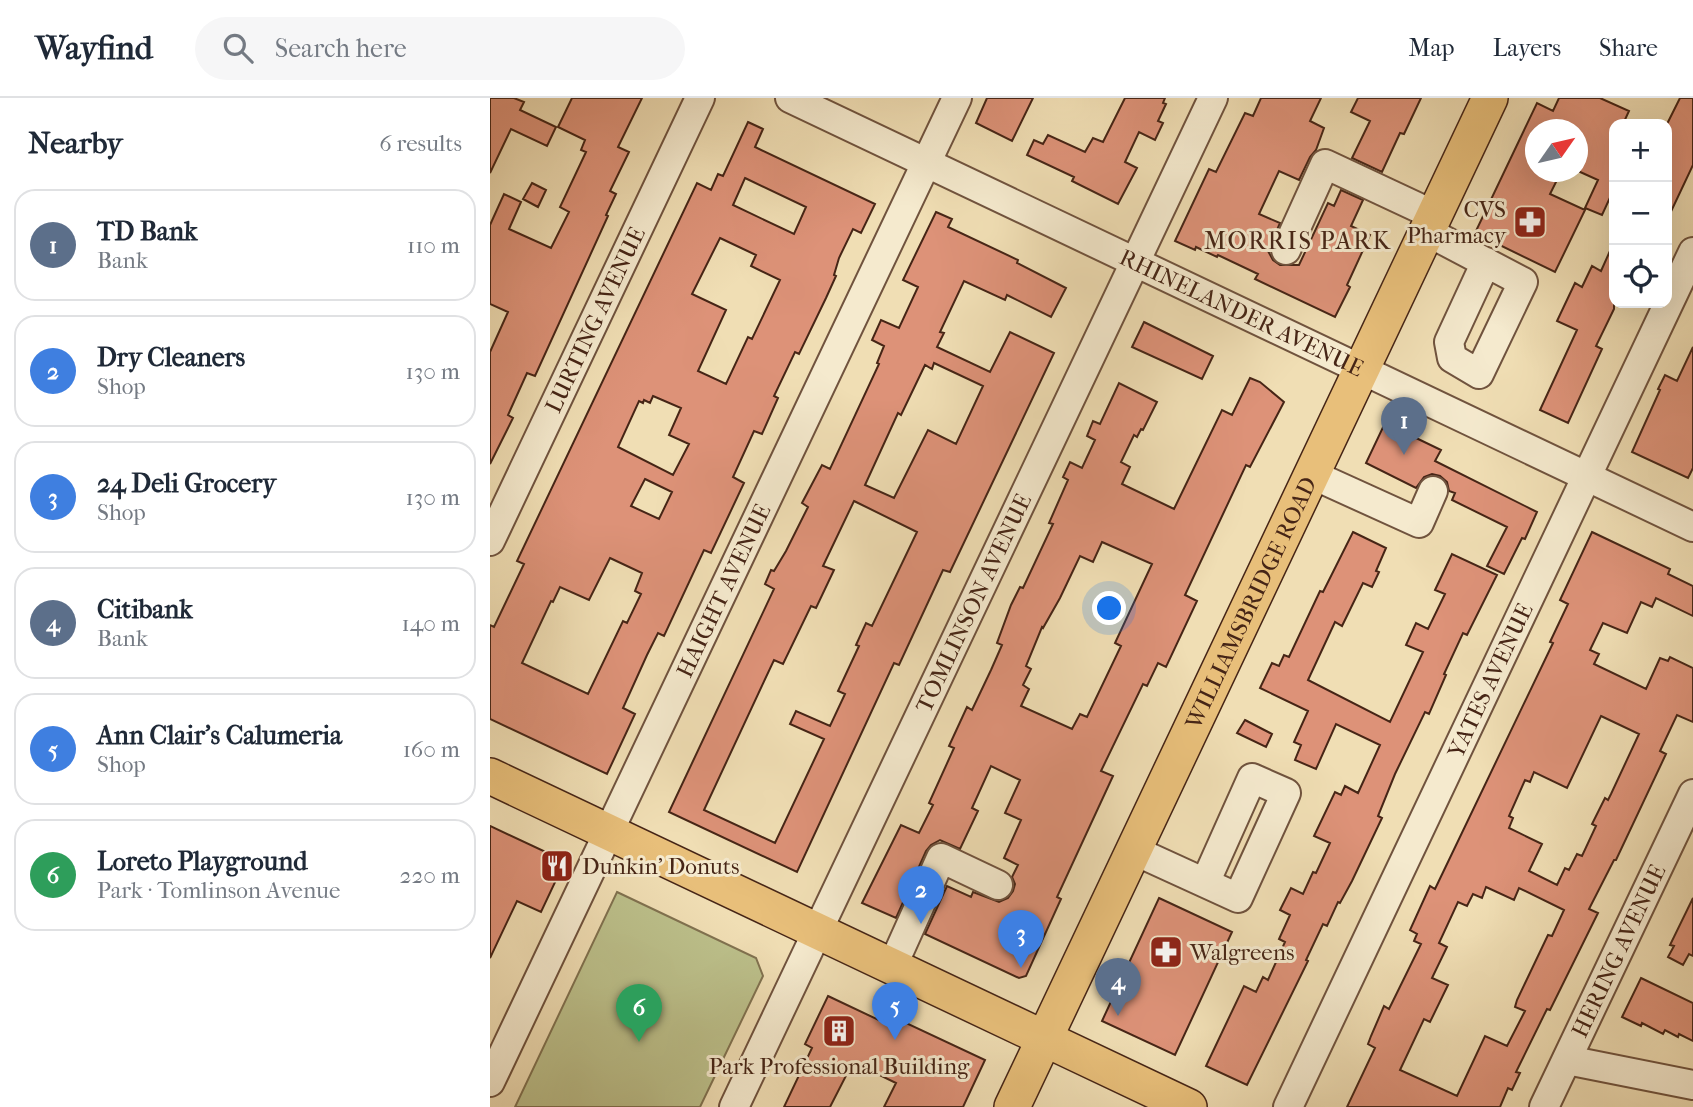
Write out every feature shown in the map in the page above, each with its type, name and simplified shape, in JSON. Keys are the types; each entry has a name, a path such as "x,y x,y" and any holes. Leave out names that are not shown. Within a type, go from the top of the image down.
{"main road":[{"name":"WILLIAMSBRIDGE ROAD","path":"1012,1107 1490,98"},
{"path":"490,776 1189,1107"}],"street":[{"name":"LURTING AVENUE","path":"490,541 700,98"},
{"name":"RHINELANDER AVENUE","path":"790,98 1693,527"},
{"name":"HAIGHT AVENUE","path":"490,1082 957,98"},
{"name":"TOMLINSON AVENUE","path":"734,1107 1213,98"},
{"path":"1286,250 1325,164 1430,223 1486,262 1523,282 1479,374 1452,358 1448,342 1486,262"},
{"name":"YATES AVENUE","path":"1288,1107 1693,252"},
{"path":"1445,409 1467,368"},
{"path":"1311,474 1419,523 1433,491"},
{"path":"1133,850 1205,883 1238,898 1286,793 1252,778 1205,883"},
{"name":"HERING AVENUE","path":"1544,1107 1693,794"},
{"path":"892,967 941,858 998,885"},
{"path":"1567,1060 1693,1085"}],"green space":[{"path":"617,892 756,958 763,976 700,1107 515,1107"}],"building":[{"path":"490,98 514,98 524,102 520,110 556,127 547,146 511,129 490,173"},
{"path":"572,98 642,98 618,147 629,152 610,191 616,194 606,215 608,216 535,376 527,373 508,415 513,418 490,464 490,352 508,312 490,304 490,225 504,194 521,202 509,229 551,248 569,212 560,207 586,152 581,150 585,140 558,127"},
{"path":"987,98 1033,98 1012,141 976,123"},
{"path":"1125,98 1165,98 1163,103 1166,104 1158,121 1163,123 1155,140 1139,132 1125,162 1137,168 1118,204 1072,181 1074,177 1027,155 1034,140 1043,144 1048,135 1085,152 1093,138 1103,142"},
{"path":"1261,98 1321,98 1310,121 1324,128 1316,150 1299,180 1279,171 1259,214 1280,223 1268,251 1273,260 1280,265 1299,265 1328,203 1334,206 1341,190 1363,200 1351,226 1370,235 1335,317 1255,279 1258,274 1218,255 1217,257 1196,247 1195,250 1175,241 1209,169 1216,172 1245,113 1253,116"},
{"path":"1358,98 1421,98 1404,134 1400,133 1382,172 1352,158 1370,121 1351,112"},
{"path":"1559,98 1600,98 1629,111 1625,119 1609,119 1609,200 1602,215 1585,208 1598,180 1588,176 1588,119 1529,119 1537,103 1553,111"},
{"path":"1680,98 1693,98 1693,165 1672,209 1672,119 1670,119"},
{"path":"748,122 763,129 755,147 875,204 861,233 853,229 839,258 834,275 836,276 826,298 799,354 795,352 774,396 778,398 762,434 754,431 733,477 744,483 711,553 704,550 664,636 658,633 647,655 623,708 635,714 607,774 490,719 490,625 494,627 524,564 517,561 697,183 711,190 718,174 723,176","holes":["745,178 806,207 794,234 733,205","720,238 756,255 751,266 780,280 752,339 748,337 726,384 698,371 726,310 692,294","653,396 681,408 669,435 689,444 673,475 618,447 639,401 650,403","645,479 672,492 659,519 631,506","610,558 642,573 635,591 641,594 627,623 623,621 588,694 522,663 560,587 589,600"]},
{"path":"1525,128 1525,182 1556,182 1550,194 1585,210 1555,272 1475,233"},
{"path":"532,183 546,190 538,207 523,199"},
{"path":"936,212 952,219 948,227 1018,260 1017,263 1066,288 1051,317 1007,295 1005,300 964,281 940,332 944,333 937,347 990,372 1010,332 1054,353 950,572 943,570 899,665 894,663 797,872 669,812 774,589 765,584 771,570 774,571 786,551 808,507 802,503 822,465 830,469 879,364 877,363 884,346 872,340 881,320 899,328 918,287 903,280","holes":["934,363 983,386 956,444 928,430 894,498 865,485 898,413 901,415 925,365 932,369","854,501 917,532 872,626 866,623 856,645 859,646 838,691 845,694 830,726 796,711 790,724 824,739 775,843 704,810 774,660 783,664 811,606 816,608 834,570 823,566"]},
{"path":"1609,253 1609,308 1614,309 1596,346 1602,349 1568,423 1540,410 1577,330 1557,321 1575,283 1582,287 1592,266 1601,271"},
{"path":"1144,322 1213,356 1202,379 1132,347"},
{"path":"1693,347 1693,468 1688,478 1632,452 1665,375 1677,381"},
{"path":"1250,378 1260,382 1284,402 1250,467 1246,465 1185,595 1197,601 1166,667 1158,663 1147,686 1143,684 1101,771 1113,776 1057,897 1061,899 1026,976 1019,978 925,934 947,886 971,897 973,892 999,902 1008,898 1013,891 1015,884 1012,877 1018,865 1004,858 1021,820 1005,813 1020,780 991,766 972,808 978,811 960,849 940,840 931,845 896,918 862,903 901,825 919,833 933,805 929,803 954,748 949,746 967,707 972,710 991,670 1002,645 997,643 1011,605 1020,587 1023,588 1053,524 1049,523 1068,480 1063,477 1070,462 1082,468 1095,440 1087,436 1093,421 1100,424 1119,383 1157,402 1143,430 1141,429 1137,437 1134,435 1121,462 1130,467 1122,484 1174,509 1222,410 1232,415","holes":["1102,542 1152,564 1115,643 1121,646 1087,717 1080,714 1072,729 1021,706 1029,689 1023,685 1031,669 1026,666 1042,627 1060,598 1080,556 1093,562"]},
{"path":"1385,423 1441,450 1435,461 1537,512 1504,574 1487,566 1507,527 1452,500 1455,493 1449,491 1447,482 1440,476 1432,474 1424,477 1416,488 1366,463"},
{"path":"1353,532 1386,548 1376,571 1379,572 1372,587 1363,583 1342,626 1335,622 1308,680 1390,722 1423,652 1406,645 1416,623 1428,629 1445,594 1435,590 1452,554 1497,575 1467,635 1463,633 1429,714 1425,712 1395,774 1378,816 1382,818 1352,881 1327,926 1323,924 1306,960 1308,961 1247,1085 1206,1066 1244,986 1256,992 1263,977 1268,980 1285,942 1279,939 1290,915 1280,910 1291,888 1303,894 1330,843 1314,836 1335,792 1341,795 1345,786 1358,793 1380,745 1336,724 1316,769 1295,760 1301,745 1294,742 1308,711 1260,688 1272,663 1279,666 1284,655 1289,657 1320,591 1323,592"},
{"path":"1592,532 1670,569 1668,574 1693,586 1693,616 1656,598 1652,607 1641,602 1627,633 1603,623 1590,650 1599,654 1594,664 1646,689 1660,658 1668,661 1670,657 1693,668 1693,722 1677,715 1660,751 1666,754 1616,860 1589,909 1598,913 1516,1072 1520,1073 1512,1090 1508,1088 1500,1107 1347,1107 1375,1048 1368,1044 1384,1006 1389,1009 1421,944 1414,941 1417,934 1410,930 1430,886 1435,889 1553,643 1550,642 1568,604 1560,600","holes":["1601,716 1639,734 1608,800 1605,798 1592,824 1596,826 1582,856 1577,854 1569,870 1565,868 1557,885 1529,871 1542,844 1509,828 1513,818 1509,816 1525,780 1530,782 1534,772 1567,788","1486,887 1514,900 1519,888 1564,910 1552,936 1548,935 1517,1000 1515,1007 1525,1011 1507,1046 1485,1036 1457,1096 1400,1070 1424,1019 1430,1022 1448,985 1432,978 1447,947 1439,943 1458,902 1467,906 1473,894 1482,898"]},
{"path":"1245,720 1272,734 1266,747 1237,733"},
{"path":"490,826 565,861 541,912 517,901 490,958"},
{"path":"1159,898 1232,932 1175,1055 1102,1021"},
{"path":"1693,898 1693,956 1689,954 1683,965 1668,957 1674,946 1670,945"},
{"path":"1641,978 1693,1003 1693,1041 1665,1030 1663,1034 1642,1023 1641,1026 1622,1017"},
{"path":"828,996 885,1023 889,1015 985,1060 963,1107 884,1107 896,1083 853,1062 830,1107 784,1107 812,1048 805,1044"}],"place":[{"name":"CVS Pharmacy","path":"1530,222"},
{"name":"TD Bank","path":"1404,455"},
{"name":"Dunkin' Donuts","path":"557,866"},
{"name":"Dry Cleaners","path":"921,924"},
{"name":"Walgreens","path":"1166,952"},
{"name":"24 Deli Grocery","path":"1021,968"},
{"name":"Citibank","path":"1118,1016"},
{"name":"Park Professional Building","path":"839,1031"},
{"name":"Ann Clair's Calumeria","path":"895,1040"},
{"name":"Loreto Playground","path":"639,1042"}],"district":[{"name":"MORRIS PARK","path":"1298,241"}]}
